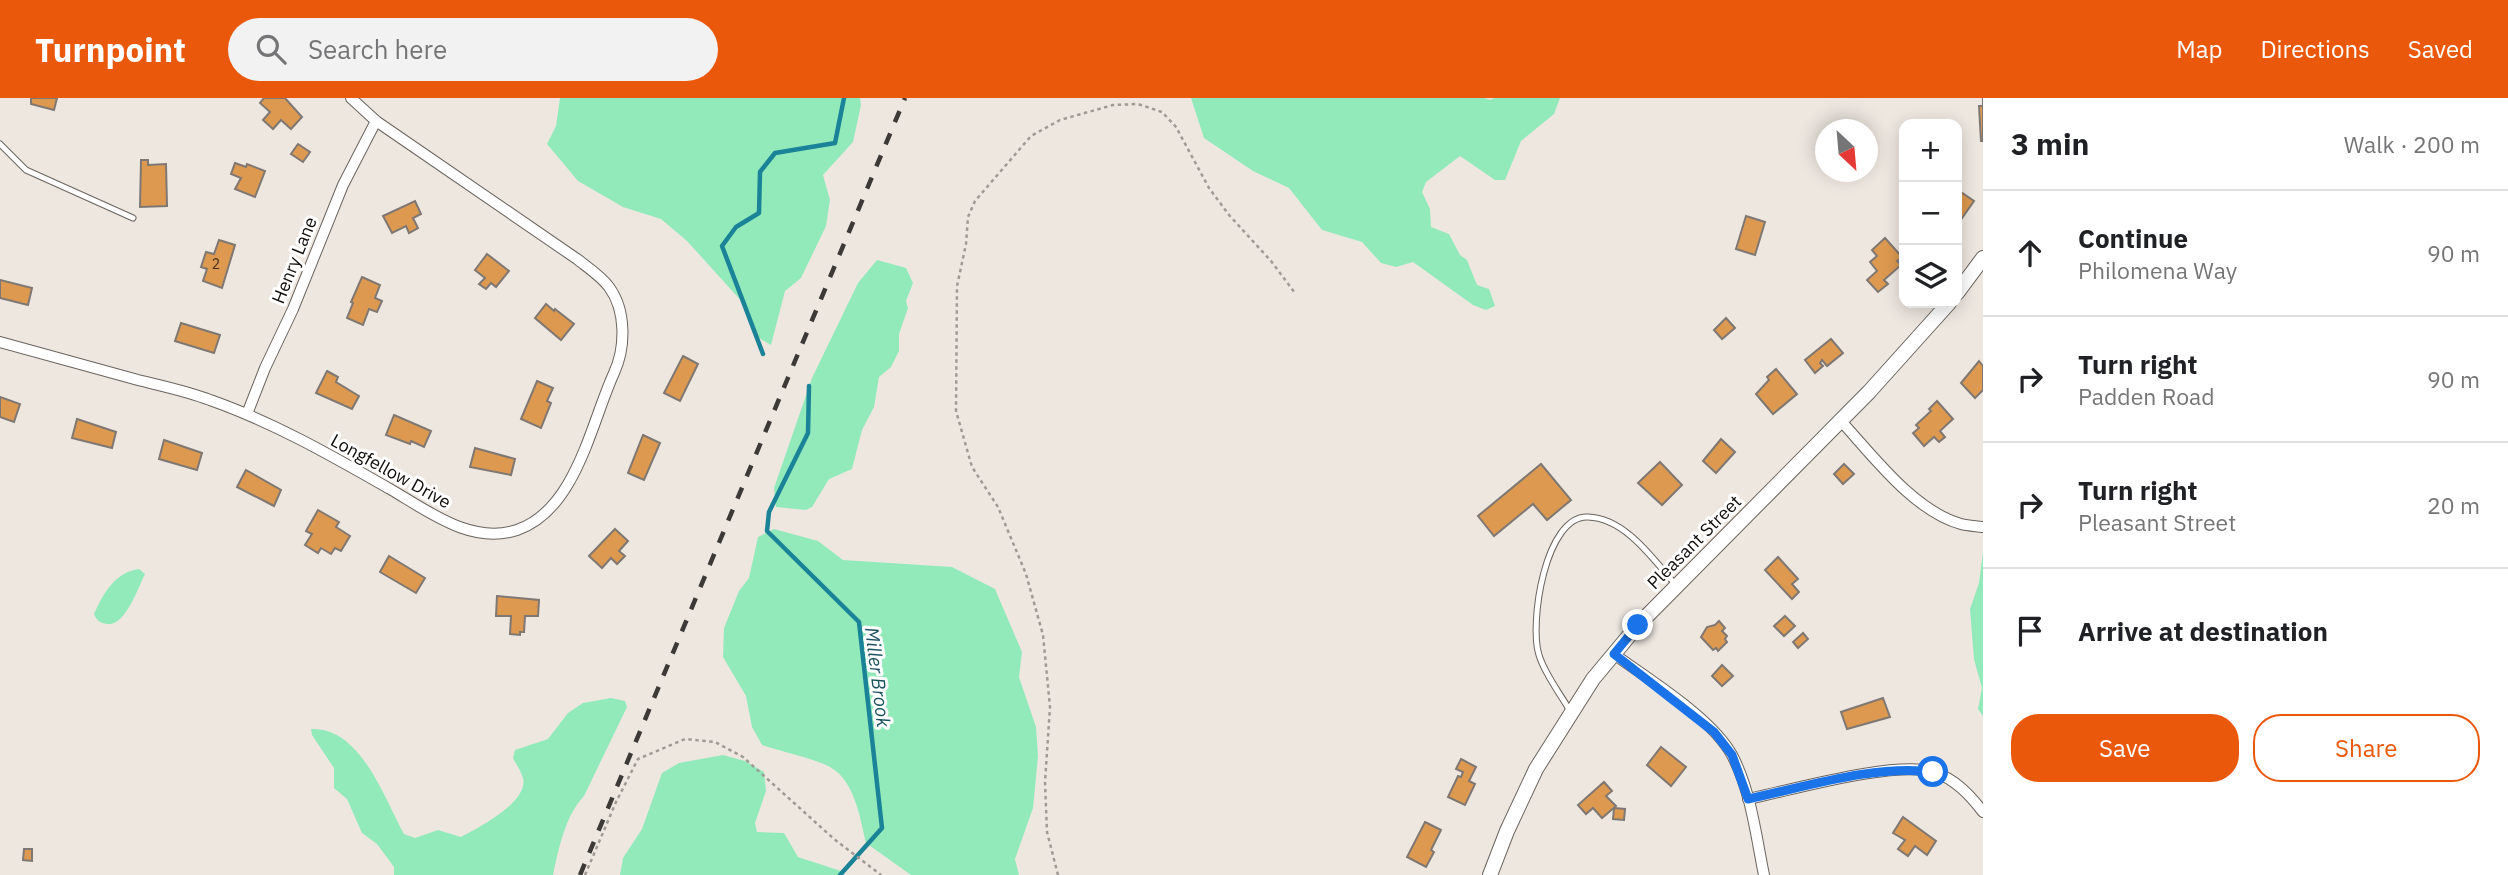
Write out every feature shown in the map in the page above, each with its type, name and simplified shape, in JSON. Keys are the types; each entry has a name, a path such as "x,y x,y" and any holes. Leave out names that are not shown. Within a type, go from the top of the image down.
{"street":[{"name":"Longfellow Drive","path":"0,342 207,399 247,414 350,466 451,525 483,533 517,530 549,512 569,483 581,458 605,393 620,362 623,328 617,299 608,284 577,259 376,121 351,98"},
{"name":"Henry Lane","path":"247,414 343,185 376,121"},
{"path":"1962,286 1983,257"},
{"name":"Pleasant Street","path":"1490,875 1536,769 1592,679 1638,625 1841,421 1943,308"},
{"path":"1841,421 1896,481 1920,501 1961,524 1983,527"},
{"path":"1614,654 1714,732 1732,755 1748,799 1764,875"},
{"path":"1748,799 1880,772 1911,769 1933,772 1952,780 1970,795 1983,812"}],"lane":[{"path":"0,144 26,170 133,218"},
{"path":"1571,713 1538,654 1536,618 1544,567 1566,526 1580,517 1591,517 1612,524 1639,544 1677,586"}],"path":[{"path":"1058,875 1047,832 1045,782 1050,707 1042,635 1026,574 998,507 972,467 956,411 957,286 967,244 968,217 975,201 1031,136 1060,120 1113,105 1138,104 1162,112 1176,127 1209,188 1295,293"},
{"path":"585,875 616,802 638,760 685,739 715,742 743,757 834,839 881,875"}],"green space":[{"path":"560,98 860,98 853,142 823,175 830,200 826,226 801,278 785,291 771,345 754,335 745,305 687,241 661,219 623,207 578,181 547,144 556,126"},
{"path":"1191,98 1560,98 1554,114 1521,141 1505,180 1495,180 1460,156 1426,182 1422,192 1430,209 1431,227 1449,234 1460,255 1467,260 1477,285 1489,289 1495,306 1486,310 1473,305 1413,262 1396,267 1381,263 1362,242 1322,230 1289,188 1253,171 1204,138"},
{"path":"877,260 906,268 913,283 899,334 899,351 891,367 879,377 874,407 862,430 852,469 829,479 812,507 806,510 776,507 774,488 812,378 858,283"},
{"path":"774,529 818,541 843,560 952,567 995,589 1022,652 1019,677 1036,727 1038,756 1033,808 1015,859 1019,875 911,875 866,843 851,791 838,773 816,761 762,745 752,727 746,696 723,657 724,628 739,591 749,578 758,537"},
{"path":"1983,552 1983,716 1978,709 1982,688 1974,659 1970,609 1979,583"},
{"path":"139,569 145,574 125,613 114,623 99,621 94,614 111,585 123,574"},
{"path":"611,698 625,701 627,707 584,796 567,823 553,875 394,875 394,867 377,844 362,833 347,799 334,788 334,768 312,735 311,729 329,731 357,752 379,784 404,834 415,838 438,830 461,837 501,813 518,796 523,787 523,778 513,758 515,750 548,739 568,713 583,703"},
{"path":"723,755 745,761 764,772 766,791 755,823 757,832 784,833 798,857 841,871 843,875 620,875 623,858 642,829 662,773 679,763"}],"building":[{"path":"31,98 57,98 54,110 31,104"},
{"path":"264,98 285,98 302,117 291,129 281,120 273,129 263,120 270,112 260,103"},
{"path":"1979,106 1983,106 1983,141 1981,141"},
{"path":"298,144 310,152 303,162 291,154"},
{"path":"141,160 148,160 148,165 166,164 167,206 140,207"},
{"path":"235,163 246,167 247,164 265,171 255,197 235,189 241,178 231,174"},
{"path":"1962,193 1974,201 1962,218"},
{"path":"415,201 421,214 413,218 418,228 409,233 406,226 392,233 383,216"},
{"path":"1746,216 1765,222 1755,255 1736,249"},
{"path":"1885,238 1899,254 1899,267 1884,280 1888,284 1878,292 1867,280 1877,271 1870,262 1877,256 1872,250"},
{"path":"219,240 235,245 222,288 203,281 207,269 201,267 206,252 214,254"},
{"path":"487,254 509,271 496,287 491,283 486,289 479,284 485,278 475,270"},
{"path":"362,277 380,285 375,298 382,301 377,312 369,309 363,325 347,318"},
{"path":"0,280 32,288 28,305 0,298"},
{"path":"546,304 574,324 561,340 535,318"},
{"path":"1726,318 1735,328 1722,339 1714,330"},
{"path":"181,323 220,335 214,353 175,341"},
{"path":"1831,339 1843,353 1827,366 1822,360 1820,363 1823,366 1815,373 1805,360"},
{"path":"683,356 698,364 680,401 664,393"},
{"path":"1979,361 1983,366 1983,390 1975,398 1961,383"},
{"path":"1776,369 1797,394 1773,414 1756,394"},
{"path":"327,371 338,377 336,382 359,396 352,409 316,393"},
{"path":"537,381 553,388 547,401 551,403 541,428 521,419"},
{"path":"0,397 20,404 14,422 0,417"},
{"path":"1937,401 1953,419 1940,431 1945,437 1939,442 1934,437 1924,446 1913,433 1919,428 1916,425"},
{"path":"394,415 431,431 424,447 386,435"},
{"path":"77,419 116,432 112,448 72,438"},
{"path":"643,435 660,443 644,480 628,473"},
{"path":"1721,439 1735,452 1716,473 1703,461"},
{"path":"164,440 202,453 197,470 159,459"},
{"path":"475,448 515,459 511,475 470,467"},
{"path":"1660,462 1682,485 1662,505 1638,483"},
{"path":"1541,464 1571,500 1547,520 1533,504 1494,536 1478,516"},
{"path":"1844,464 1854,474 1843,484 1834,474"},
{"path":"246,470 281,490 274,506 237,487"},
{"path":"318,510 339,522 336,527 350,536 341,551 335,548 331,554 321,548 318,553 305,545 312,534 306,531"},
{"path":"615,529 628,541 619,551 625,556 617,564 611,558 602,568 589,556"},
{"path":"389,556 425,578 416,593 380,572"},
{"path":"1778,557 1798,579 1792,584 1799,592 1792,599 1765,570"},
{"path":"497,596 539,600 538,616 525,616 524,632 520,632 520,635 510,634 511,616 496,616"},
{"path":"1785,616 1795,626 1784,636 1774,626"},
{"path":"1719,621 1725,628 1722,631 1727,636 1727,642 1718,651 1716,648 1713,650 1701,637 1707,627"},
{"path":"1803,633 1808,639 1798,648 1793,642"},
{"path":"1722,665 1733,676 1722,686 1712,676"},
{"path":"1883,698 1890,717 1847,729 1841,712"},
{"path":"1661,747 1686,767 1671,786 1647,765"},
{"path":"1461,759 1476,767 1469,781 1475,784 1465,805 1448,797 1458,776 1461,777 1463,772 1456,769"},
{"path":"1604,782 1612,791 1606,796 1616,806 1602,818 1593,808 1586,814 1578,805"},
{"path":"1614,808 1625,809 1624,820 1613,819"},
{"path":"1903,817 1936,841 1927,855 1915,846 1908,856 1898,849 1905,840 1893,833"},
{"path":"1425,822 1441,830 1426,867 1407,857"},
{"path":"24,849 32,849 32,861 23,860"}],"waterway":[{"name":"Miller Brook","path":"763,354 722,246 736,227 759,213 760,172 775,153 835,143 844,98"},
{"name":"Miller Brook","path":"809,386 808,433 769,512 767,531 859,622 882,828 840,875"}],"railway":[{"path":"580,875 905,98"}],"route":[{"path":"1638,625 1614,654 1696,715 1714,732 1732,755 1748,799 1880,772 1911,769 1933,772"}]}
